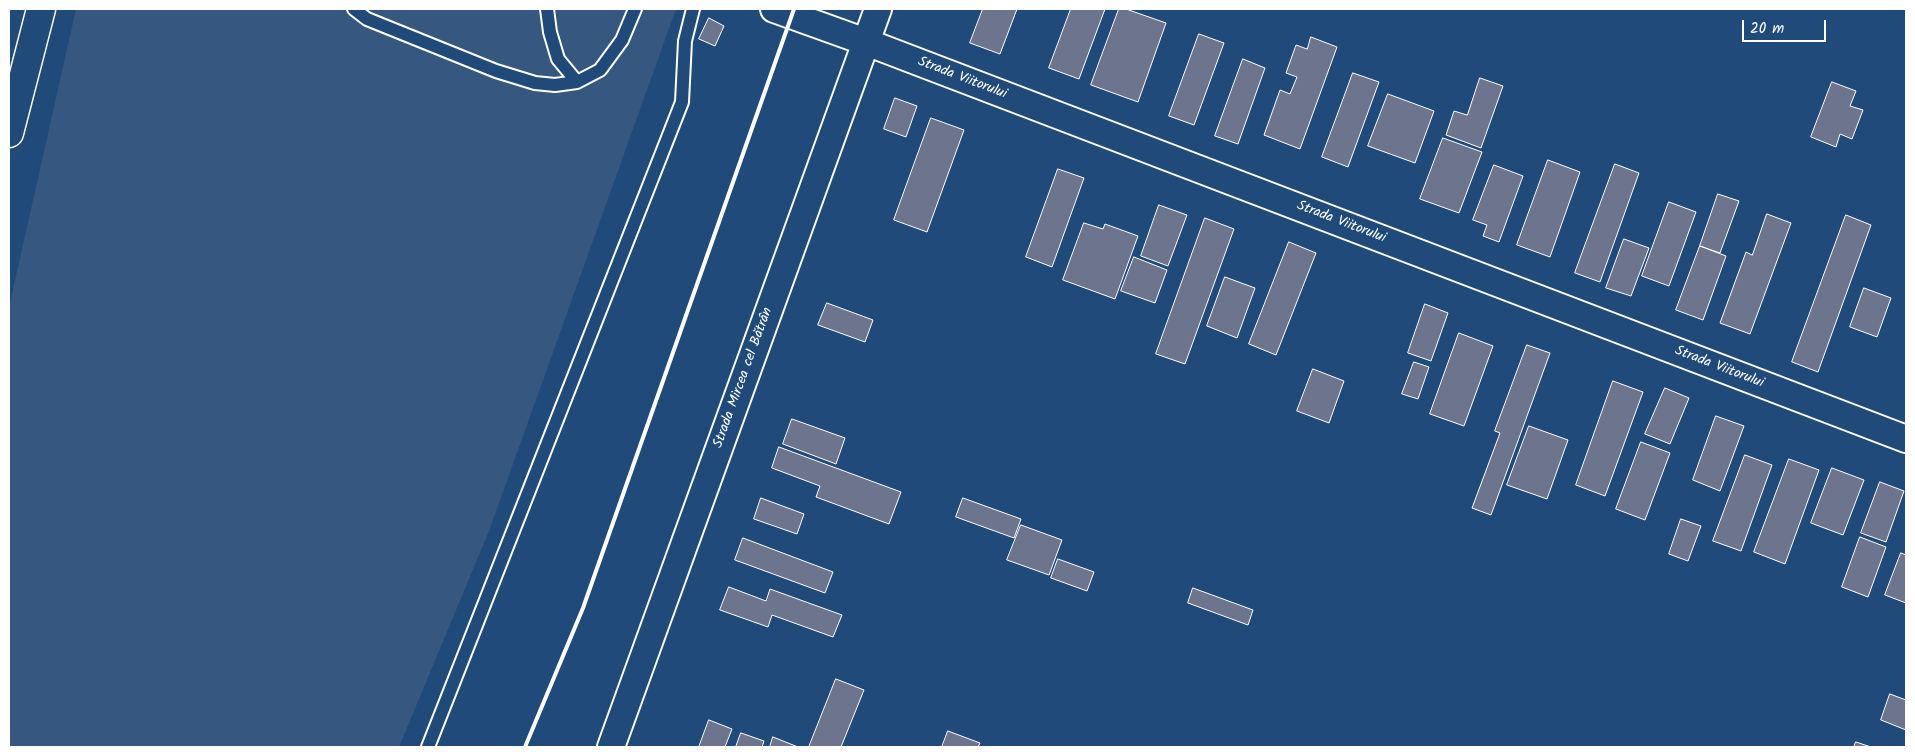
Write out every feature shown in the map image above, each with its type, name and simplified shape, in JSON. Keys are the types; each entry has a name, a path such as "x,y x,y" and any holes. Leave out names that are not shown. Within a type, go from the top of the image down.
{"main road":[{"path":"9,133 41,9"}],"street":[{"name":"Strada Viitorului","path":"774,9 866,42 1906,439"},
{"name":"Strada Mircea cel Bătrân","path":"611,747 878,9"}],"lane":[{"path":"354,9 367,19 496,71 535,82 555,84 577,82 600,70 622,40 635,9"},
{"path":"547,9 550,32 558,59 577,82"},
{"path":"428,747 682,102 685,42 692,9"}],"shaded area":[{"path":"76,9 676,9 489,531 399,747 9,747 9,307"}],"building":[{"path":"983,9 1017,9 1000,54 970,43"},
{"path":"1071,9 1105,9 1079,79 1049,68"},
{"path":"1119,9 1126,9 1166,23 1138,102 1091,85"},
{"path":"709,18 724,26 715,46 699,39"},
{"path":"1199,34 1224,43 1194,125 1169,116"},
{"path":"1311,37 1337,47 1300,149 1264,135 1280,90 1290,94 1297,77 1286,73 1296,45 1307,49"},
{"path":"1243,59 1265,68 1238,144 1215,136"},
{"path":"1353,73 1379,82 1348,167 1322,157"},
{"path":"1480,78 1503,86 1481,148 1446,135 1454,111 1467,115"},
{"path":"1832,82 1856,91 1850,106 1863,110 1852,139 1840,134 1836,147 1811,137"},
{"path":"1388,94 1434,111 1415,163 1368,146"},
{"path":"895,98 917,106 906,137 884,129"},
{"path":"931,118 964,130 927,232 894,220"},
{"path":"1443,138 1482,152 1459,213 1420,199"},
{"path":"1548,160 1580,172 1550,257 1517,245"},
{"path":"1615,164 1639,173 1600,282 1575,273"},
{"path":"1494,165 1523,176 1499,242 1483,236 1487,225 1473,220"},
{"path":"1058,169 1084,178 1052,267 1026,257"},
{"path":"1718,194 1739,201 1720,253 1700,246"},
{"path":"1669,202 1696,212 1669,286 1642,276"},
{"path":"1159,205 1187,215 1168,266 1141,256"},
{"path":"1767,214 1791,223 1750,334 1720,323 1746,252 1752,255"},
{"path":"1846,215 1871,225 1818,372 1792,362"},
{"path":"1205,218 1234,229 1185,364 1156,354"},
{"path":"1084,223 1103,229 1105,224 1138,236 1115,299 1063,280"},
{"path":"1624,239 1649,248 1631,296 1606,288"},
{"path":"1289,242 1316,253 1276,355 1249,344"},
{"path":"1700,246 1726,256 1703,320 1676,310"},
{"path":"1134,257 1167,270 1155,303 1121,291"},
{"path":"1225,277 1255,288 1237,338 1207,326"},
{"path":"1864,288 1891,298 1877,337 1850,327"},
{"path":"827,303 873,320 865,342 818,325"},
{"path":"1425,304 1448,313 1431,361 1408,353"},
{"path":"1459,333 1493,346 1464,426 1430,414"},
{"path":"1527,345 1550,353 1491,515 1472,508 1500,433 1495,431"},
{"path":"1414,362 1429,367 1418,399 1402,394"},
{"path":"1313,369 1344,381 1329,423 1297,411"},
{"path":"1613,381 1643,392 1605,496 1576,485"},
{"path":"1665,388 1689,398 1670,444 1645,434"},
{"path":"1716,416 1744,426 1720,491 1693,480"},
{"path":"792,419 845,438 836,464 783,444"},
{"path":"1529,426 1568,440 1547,499 1507,485"},
{"path":"1641,442 1670,453 1645,520 1616,509"},
{"path":"779,447 901,492 889,524 816,497 820,486 772,468"},
{"path":"1745,455 1772,465 1741,551 1713,541"},
{"path":"1789,459 1819,470 1785,564 1754,552"},
{"path":"1832,468 1864,480 1843,535 1811,523"},
{"path":"1880,482 1904,491 1886,542 1861,533"},
{"path":"761,498 804,514 797,534 754,519"},
{"path":"963,498 1021,519 1014,538 956,517"},
{"path":"1681,519 1701,526 1688,561 1669,554"},
{"path":"1021,525 1062,540 1049,575 1007,560"},
{"path":"1860,537 1886,547 1868,597 1842,587"},
{"path":"743,538 833,572 825,593 735,560"},
{"path":"1901,553 1906,555 1906,603 1885,595"},
{"path":"1058,559 1094,572 1087,591 1051,578"},
{"path":"729,587 766,601 770,589 842,615 833,637 772,615 768,627 720,610"},
{"path":"1193,588 1253,610 1248,625 1188,603"},
{"path":"836,679 864,690 841,747 809,747"},
{"path":"1890,694 1906,700 1906,730 1881,720"},
{"path":"709,720 732,729 725,747 699,747"},
{"path":"948,731 980,743 978,747 942,747"},
{"path":"741,733 764,741 762,747 736,747"},
{"path":"773,737 798,747 770,747"},
{"path":"1856,742 1871,747 1854,747"}],"railway":[{"path":"525,747 583,608 794,9"}]}
